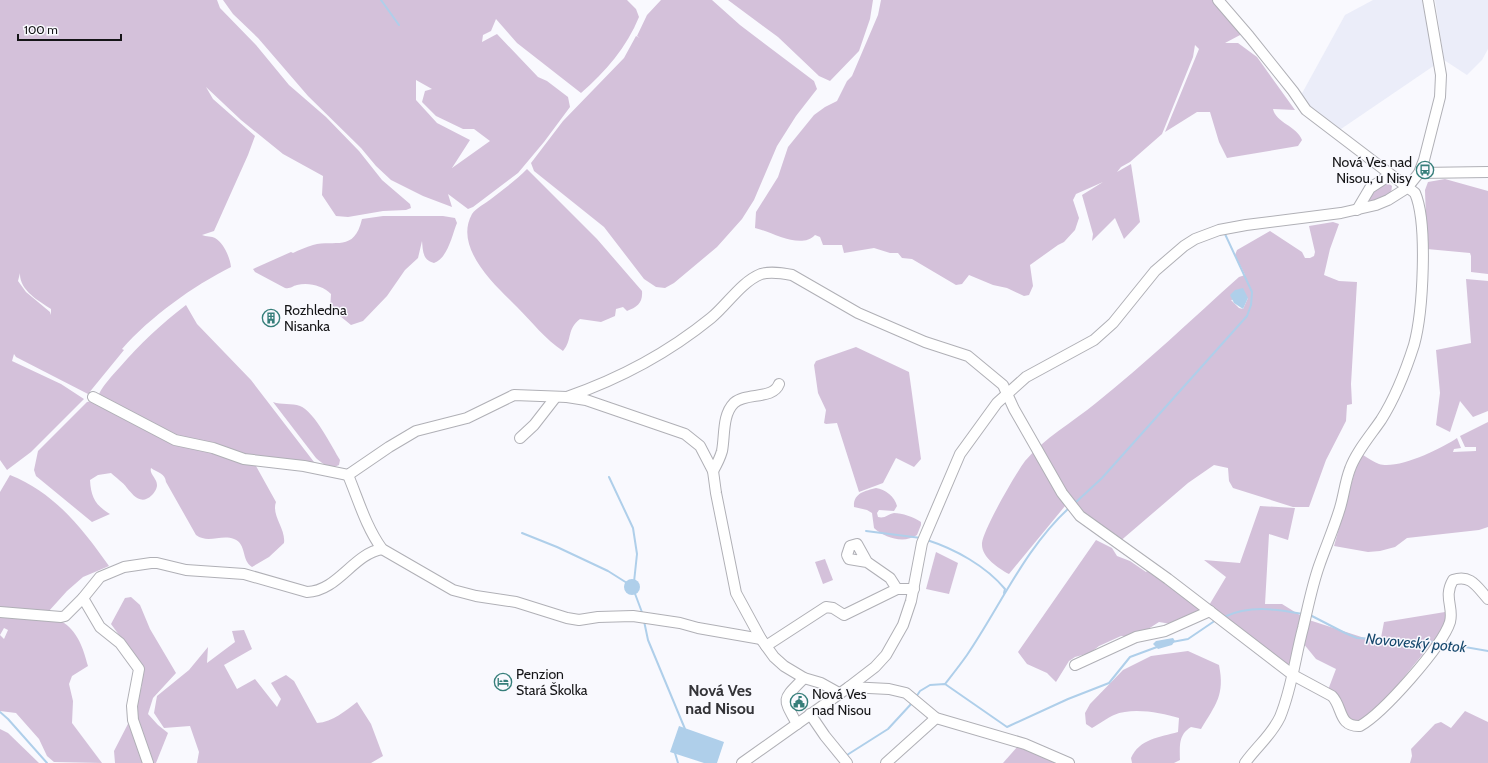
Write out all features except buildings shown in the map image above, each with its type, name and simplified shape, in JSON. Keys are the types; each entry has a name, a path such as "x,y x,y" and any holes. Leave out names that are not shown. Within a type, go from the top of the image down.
{"street":[{"path":"1218,0 1249,36 1293,91 1306,110 1415,193 1419,203 1422,235 1422,288 1420,313 1414,344 1400,381 1382,418 1359,452 1350,469 1340,508 1319,566 1302,630 1294,675 1280,717 1270,735 1245,763"},
{"path":"742,763 849,687 886,656 904,625 914,589 922,543 960,454 997,403 1007,393 1026,377 1094,340 1113,323 1155,271 1184,246 1195,239 1220,230 1246,225 1357,210 1388,200 1407,188 1419,173 1437,116 1440,65 1428,0"},
{"path":"1419,173 1488,172"},
{"path":"1357,210 1370,188 1390,175"},
{"path":"93,397 176,440 213,448 244,459 304,466 348,474 389,446 416,431 467,418 506,397 514,395 555,398 586,395 642,365 711,319 747,283 762,274 780,273 798,277 832,300 858,313 924,342 968,356 1003,386 1014,409 1062,493 1080,516 1294,675 1332,696 1336,700 1339,711 1346,723 1360,726 1378,714 1441,640 1451,618 1448,588 1453,580 1462,577 1470,580 1488,598"},
{"path":"713,470 721,452 726,416 734,403 752,395 771,393 777,389 779,384"},
{"path":"586,395 685,434 700,446 713,470 716,493 736,593 763,642 774,657 784,666 804,678 821,683 839,694"},
{"path":"520,438 534,425 555,398"},
{"path":"348,474 372,533 382,549 453,590 476,596 516,602 567,618 579,620 598,617 633,616 680,623 763,642 826,607 833,608 844,614 896,589 914,589"},
{"path":"0,612 61,617 65,616 100,578 112,571 124,567 157,563 186,570 244,574 307,592 315,592 343,574 364,555 382,549"},
{"path":"866,562 890,578 896,589"},
{"path":"82,598 100,627 120,643 140,669 132,706 132,720 148,763"},
{"path":"1075,665 1136,637 1165,631 1210,612"},
{"path":"797,724 785,703 786,696 804,678"},
{"path":"849,687 889,689 906,693 936,718 1025,744 1069,763"},
{"path":"810,714 825,736 844,759"},
{"path":"886,763 936,718"}],"shaded area":[{"path":"0,0 217,0 220,8 256,45 289,85 326,117 359,151 382,180 410,204 411,208 406,210 383,211 348,217 336,216 322,195 323,176 283,154 241,120 206,87 213,99 255,136 214,231 202,235 214,237 221,243 228,255 231,267 187,293 146,325 122,349 124,350 88,394 16,357 14,354 12,361 61,384 84,399 31,452 7,470 0,460","holes":["20,273 26,290 51,309 51,315 50,312 26,292 18,281"]},
{"path":"223,0 627,0 636,9 639,17 622,49 607,68 581,93 517,43 496,19 491,31 483,35 482,42 497,34 538,77 547,81 568,97 570,107 544,142 518,173 473,207 468,209 448,194 452,207 423,196 391,180 308,96 258,38 233,14","holes":["416,80 432,89 425,91 422,102 436,116 463,129 474,129 490,141 452,168 470,140 437,123 416,100"]},
{"path":"661,0 712,0 740,25 814,81 817,89 796,116 777,146 754,200 742,219 717,247 674,283 665,288 656,287 644,279 604,227 534,171 531,163 563,121 624,58 636,36 640,38 637,36 647,15"},
{"path":"728,0 873,0 870,19 859,51 830,81 819,76 778,37"},
{"path":"881,0 1215,0 1242,34 1225,43 1238,43 1257,57 1295,110 1273,109 1275,114 1278,118 1296,131 1302,140 1298,146 1227,158 1219,142 1210,112 1197,112 1165,132 1199,49 1195,45 1193,57 1162,134 1130,162 1121,167 1117,172 1131,164 1140,222 1124,239 1115,218 1092,241 1093,234 1082,195 1103,182 1076,194 1073,200 1079,218 1075,230 1064,242 1030,265 1033,286 1029,295 1024,296 1007,288 993,285 969,275 962,284 956,285 912,259 902,258 898,253 890,253 874,248 844,253 842,245 823,245 820,237 815,235 802,241 786,239 755,228 756,212 778,177 788,147 814,115 837,101 847,81 852,76 878,15"},
{"path":"1373,0 1423,0 1435,65 1338,131 1317,115 1300,97 1345,15"},
{"path":"1435,0 1488,0 1488,49 1482,60 1467,75 1444,60"},
{"path":"527,169 597,239 642,291 639,304 627,311 623,307 616,309 615,316 601,322 580,319 573,327 566,347 563,351 544,336 498,288 472,253 468,240 468,227 472,214"},
{"path":"1445,179 1488,191 1488,274 1471,272 1470,253 1427,249 1425,190 1428,182"},
{"path":"1385,181 1392,186 1391,194 1379,201 1364,202 1370,194"},
{"path":"383,216 443,216 455,218 457,223 449,246 443,256 434,263 427,260 425,257 422,241 418,258 405,270 387,296 363,321 351,325 340,316 330,311 331,294 320,287 311,284 302,284 285,288 255,272 253,269 291,252 293,253 313,245 349,241 354,237 362,219"},
{"path":"1333,222 1339,224 1330,249 1324,275 1339,281 1357,282 1351,384 1352,404 1347,405 1346,421 1326,460 1309,507 1293,507 1233,488 1229,481 1228,468 1214,465 1188,483 1118,543 1077,507 1065,506 1009,574 991,562 982,548 984,536 1008,489 1025,461 1041,445 1114,388 1239,277 1245,275 1235,255 1237,250 1270,231 1302,252 1305,258 1310,258 1314,256 1315,252 1309,226","holes":["1248,298 1243,309 1239,308 1231,300"]},
{"path":"1466,279 1488,281 1488,411 1473,417 1460,401 1450,432 1436,425 1440,393 1436,350 1471,343"},
{"path":"186,305 197,324 251,380 314,462 252,456 168,433 100,397 99,394 106,383 135,350 159,327"},
{"path":"856,347 909,372 921,459 914,467 896,458 883,483 859,492 837,423 824,423 826,410 818,393 814,365 816,361"},
{"path":"92,401 215,454 256,466 276,502 275,512 283,533 284,543 269,557 252,567 246,560 243,548 238,541 229,538 205,539 196,535 164,477 151,468 151,472 156,480 157,486 152,495 144,500 132,494 124,484 111,473 98,475 90,480 91,491 97,504 110,514 92,522 36,476 34,470 38,451 87,402"},
{"path":"273,402 297,405 305,409 317,422 328,439 340,460 339,465 330,467 316,458"},
{"path":"1488,422 1488,527 1479,530 1407,538 1395,547 1380,551 1368,552 1334,546 1357,464 1363,455 1379,464 1397,464 1430,453 1457,438 1461,448 1454,449 1453,452 1476,451 1476,447 1465,447 1460,436"},
{"path":"10,475 41,491 66,513 78,525 109,566 83,577 67,591 48,612 0,608 0,492"},
{"path":"876,488 889,494 897,506 894,511 879,510 877,513 878,517 885,517 894,513 915,518 921,522 917,535 912,538 895,539 884,535 874,528 872,513 867,510 854,507 855,499 860,493"},
{"path":"1260,506 1295,508 1288,540 1269,534 1265,604 1282,604 1303,617 1289,666 1208,607 1226,577 1204,560 1240,563"},
{"path":"1096,540 1112,548 1117,556 1130,561 1146,572 1147,571 1199,608 1198,609 1203,613 1171,624 1159,622 1145,631 1121,636 1099,646 1090,653 1075,657 1069,661 1056,682 1047,673 1027,664 1018,652"},
{"path":"936,552 958,563 949,594 926,589"},
{"path":"825,559 833,580 823,584 815,562"},
{"path":"131,597 140,605 150,629 176,673 153,698 148,714 168,733 156,763 115,763 114,751 132,716 142,685 141,665 111,624 125,598"},
{"path":"1445,612 1445,627 1373,715 1352,724 1328,690 1336,669 1316,659 1303,643 1309,620 1380,643 1384,622"},
{"path":"0,615 61,621 76,635 82,646 88,666 72,676 69,684 73,701 72,723 102,763 54,762 47,756 39,739 16,713 0,711 0,635","holes":["4,628 8,630 4,639 0,635"]},
{"path":"244,630 252,649 224,665 237,689 255,679 277,707 281,699 271,683 286,675 294,681 317,723 334,718 357,702 371,724 383,756 371,763 197,763 199,752 190,726 164,728 154,713 157,696 189,670 208,647 207,663 235,642 232,631"},
{"path":"1188,651 1219,665 1221,684 1215,706 1201,729 1191,727 1182,737 1180,760 1174,763 1132,763 1131,758 1139,747 1145,743 1157,737 1178,732 1179,718 1164,714 1130,711 1114,715 1092,728 1086,724 1085,713 1090,704 1123,670 1151,656"},
{"path":"1465,711 1488,722 1488,763 1410,763 1412,756 1411,749 1435,724 1441,722 1451,728"},
{"path":"0,729 8,733 39,763 0,763"},
{"path":"1018,746 1063,763 1003,763"}],"water":[{"path":"1243,288 1248,298 1243,309 1234,303 1230,295 1235,290"},
{"path":"632,579 639,584 640,587 635,594 632,595 625,590 624,587 629,580"},
{"path":"1173,638 1175,641 1172,645 1158,649 1153,644 1156,641"},
{"path":"679,726 724,742 717,763 704,763 670,752"}],"waterway":[{"path":"381,0 399,25"},
{"path":"1075,503 1102,478 1247,316 1251,305 1252,292 1225,234"},
{"path":"609,477 633,528 637,554 634,582"},
{"path":"945,684 967,655 1014,578 1040,540 1070,507"},
{"path":"866,531 921,538"},
{"path":"522,533 557,547 608,571 627,583"},
{"path":"927,540 948,548 969,559 989,573 1005,589 1004,593"},
{"path":"634,591 643,615"},
{"name":"Novoveský potok","path":"1224,617 1253,609 1303,614"},
{"name":"Novoveský potok","path":"1310,615 1357,638 1436,642"},
{"name":"Novoveský potok","path":"1172,642 1188,639 1216,620"},
{"path":"644,621 648,640 685,729"},
{"name":"Novoveský potok","path":"1442,643 1488,651"},
{"name":"Novoveský potok","path":"916,697 920,691 930,685 945,684 1007,727 1068,699 1109,683 1130,657 1157,647"},
{"name":"Novoveský potok","path":"847,755 888,729 912,703"},
{"path":"0,712 47,763"},
{"path":"677,751 675,753 678,763"}],"place":[{"name":"Nová Ves nad Nisou, u Nisy","path":"1425,170"},
{"name":"Rozhledna Nisanka","path":"271,318"},
{"name":"Penzion Stará Školka","path":"503,682"},
{"name":"Nová Ves nad Nisou","path":"799,702"}],"district":[{"name":"Nová Ves nad Nisou","path":"720,699"}]}
